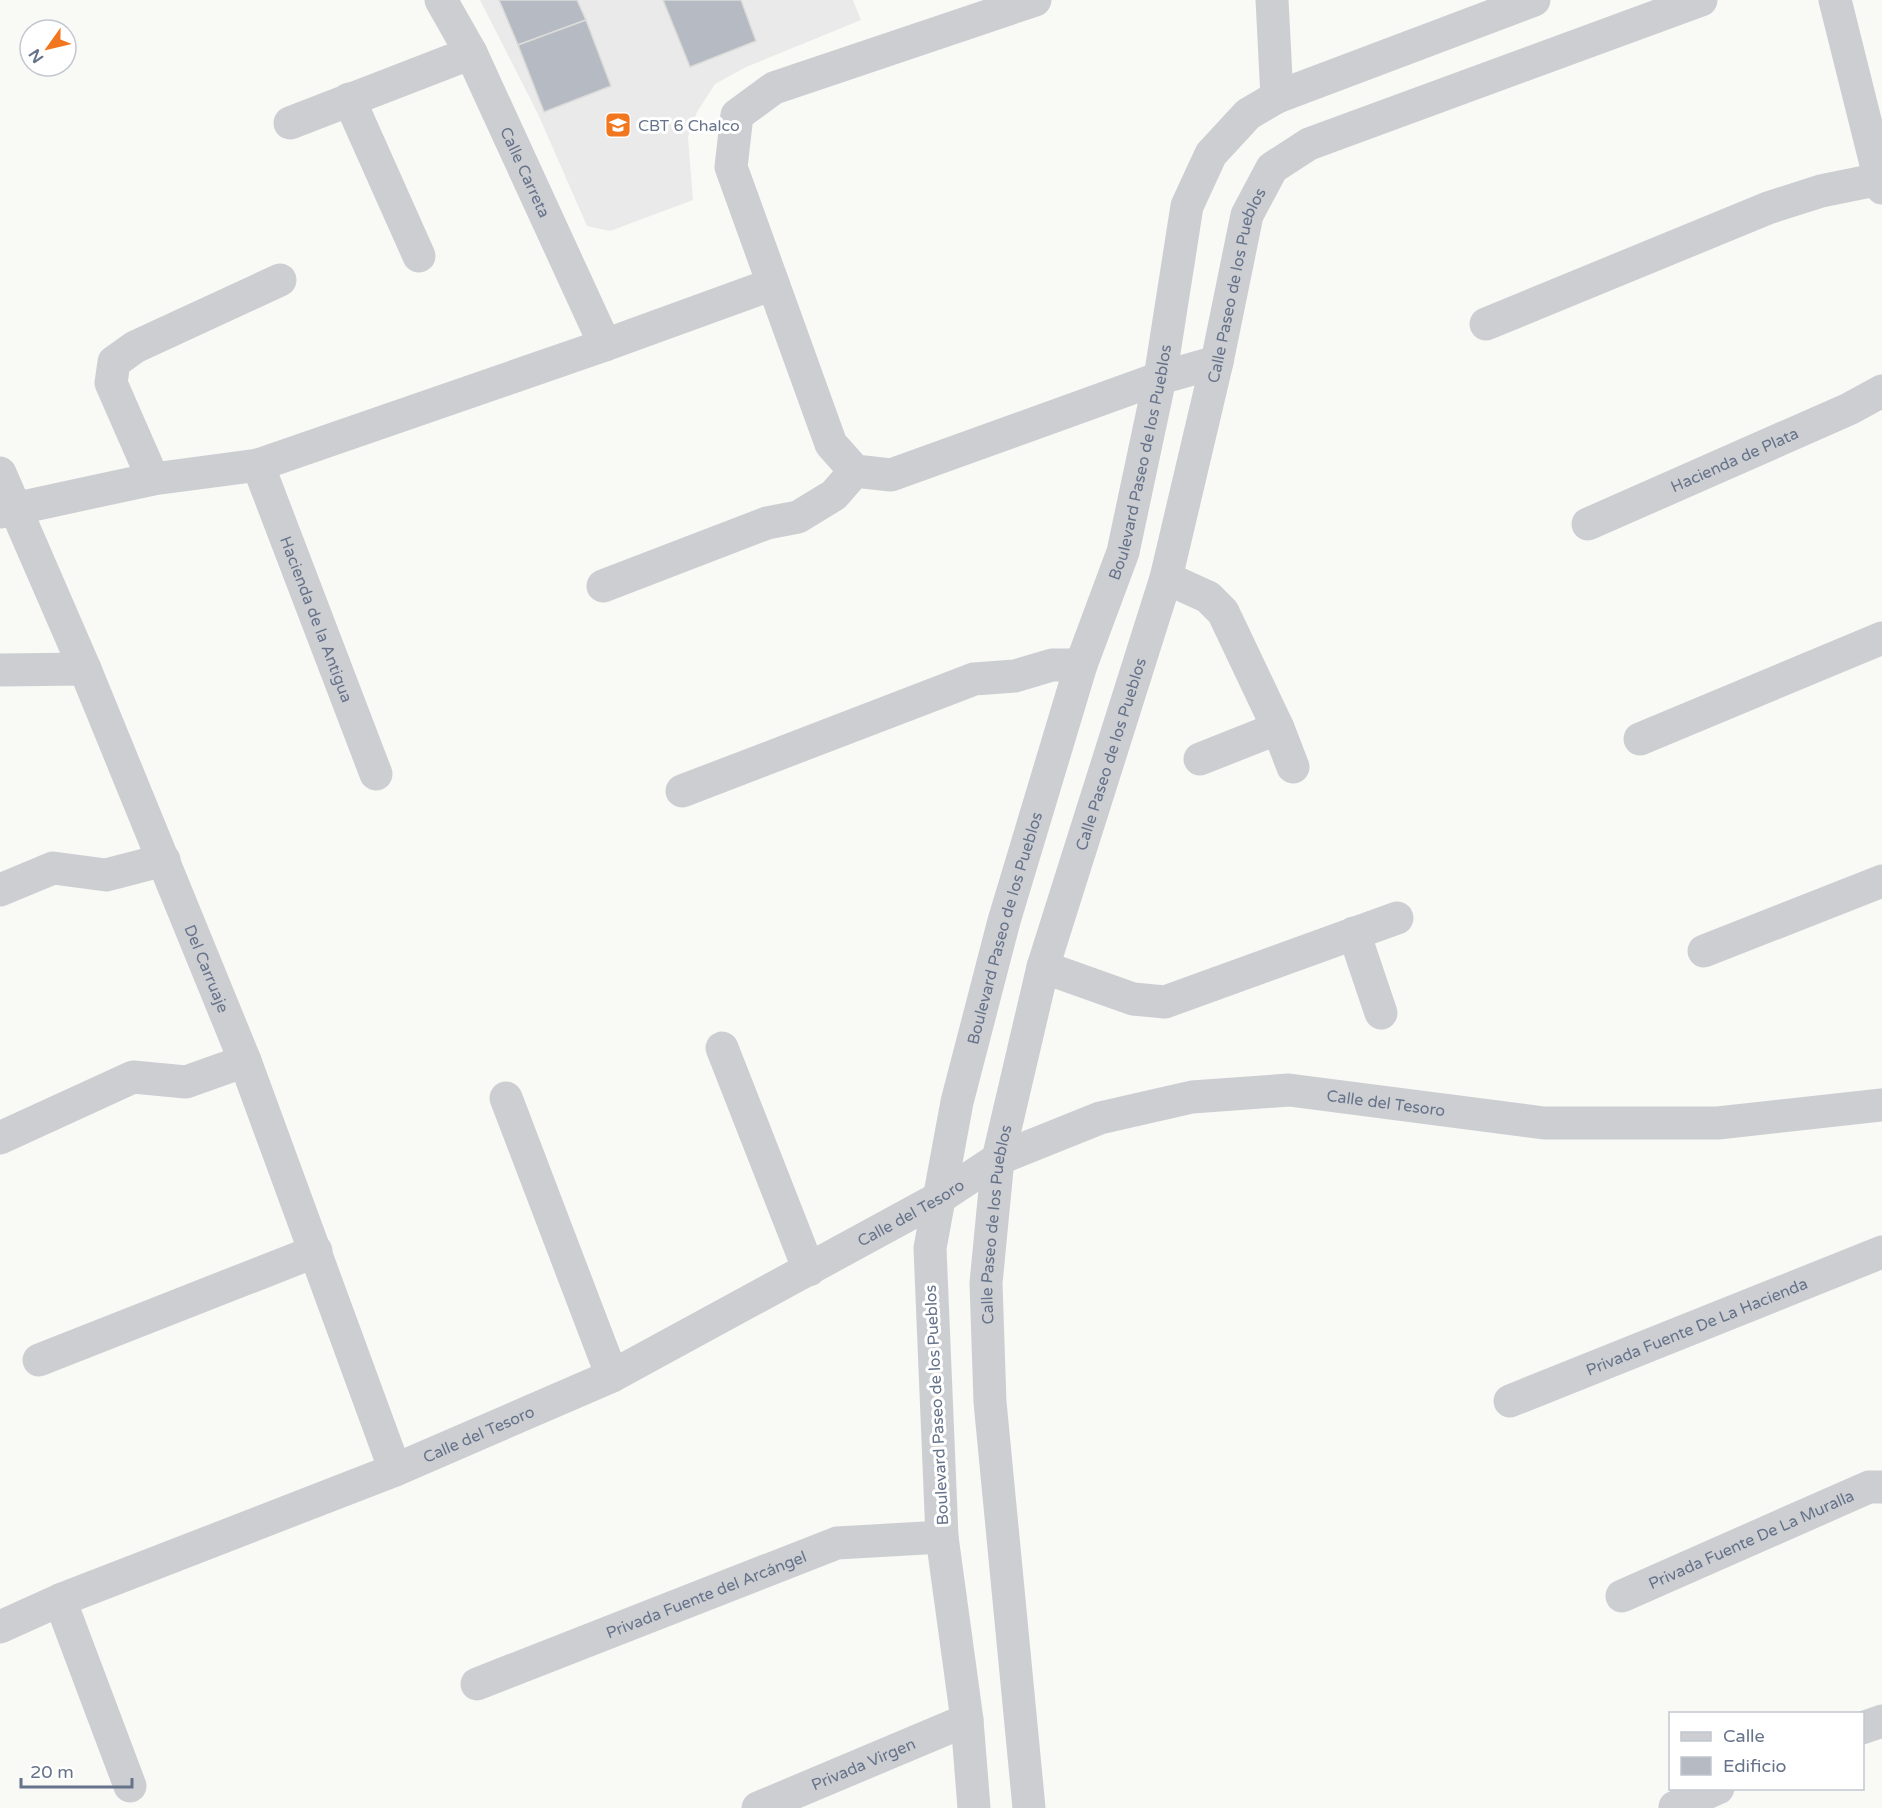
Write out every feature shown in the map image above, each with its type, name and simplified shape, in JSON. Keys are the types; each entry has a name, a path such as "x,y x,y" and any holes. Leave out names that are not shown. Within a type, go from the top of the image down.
{"street":[{"name":"Calle Carreta","path":"441,0 471,53 605,345"},
{"path":"1035,0 774,88 738,115 731,167 831,444 855,471 891,475 1160,378 1218,362"},
{"path":"1272,0 1277,97 1534,0"},
{"name":"Calle Paseo de los Pueblos","path":"1029,1808 990,1402 986,1283 998,1159 1043,967 1166,578 1218,362 1247,215 1272,168 1309,144 1701,0"},
{"path":"1486,324 1768,208 1821,191 1879,168 1835,0"},
{"path":"290,123 471,53"},
{"name":"Boulevard Paseo de los Pueblos","path":"974,1808 967,1720 942,1537 930,1248 957,1102 1004,921 1081,665 1123,552 1160,378 1187,206 1212,154 1248,114 1277,97"},
{"path":"349,99 418,256"},
{"path":"153,479 111,383 114,362 135,347 280,280"},
{"path":"8,510 153,479 258,465 605,345 773,284"},
{"name":"Hacienda de Plata","path":"1588,524 1849,409 1882,391"},
{"name":"Hacienda de la Antigua","path":"258,465 376,774"},
{"path":"603,586 767,524 798,518 834,495 855,471"},
{"name":"Del Carruaje","path":"0,473 8,510 86,669 245,1060 395,1470"},
{"path":"1166,578 1208,597 1223,612 1278,728 1293,767"},
{"path":"1640,740 1882,638"},
{"path":"682,791 974,679 1015,676 1052,665 1081,665"},
{"path":"0,670 86,669"},
{"path":"1200,759 1278,728"},
{"path":"0,890 53,868 106,875 164,860"},
{"path":"1704,951 1882,881"},
{"path":"1043,967 1133,999 1166,1002 1397,918"},
{"path":"1354,933 1381,1013"},
{"path":"722,1048 809,1270"},
{"path":"0,1138 133,1077 186,1082 245,1060"},
{"name":"Calle del Tesoro","path":"0,1627 60,1600 395,1470 612,1376 939,1198 998,1159 1100,1118 1192,1097 1289,1090 1544,1123 1718,1123 1882,1105"},
{"path":"506,1098 612,1376"},
{"path":"39,1360 316,1251"},
{"name":"Privada Fuente De La Hacienda","path":"1510,1401 1882,1252"},
{"name":"Privada Fuente De La Muralla","path":"1622,1596 1869,1487 1882,1487"},
{"name":"Privada Fuente del Arcángel","path":"477,1684 837,1543 942,1537"},
{"path":"60,1600 130,1786"},
{"name":"Privada Virgen","path":"758,1808 967,1720"},
{"path":"1864,1728 1882,1721"},
{"path":"1675,1807 1713,1790"}],"shaded area":[{"name":"CBT 6 Chalco","path":"480,0 853,0 861,20 746,67 715,84 697,112 688,137 693,200 610,231 587,226 538,114"}],"building":[{"path":"499,0 577,0 586,20 518,45"},
{"path":"663,0 741,0 756,41 690,67"},
{"path":"586,20 611,86 544,112 518,45"}],"place":[{"name":"CBT 6 Chalco","path":"618,125"}]}
